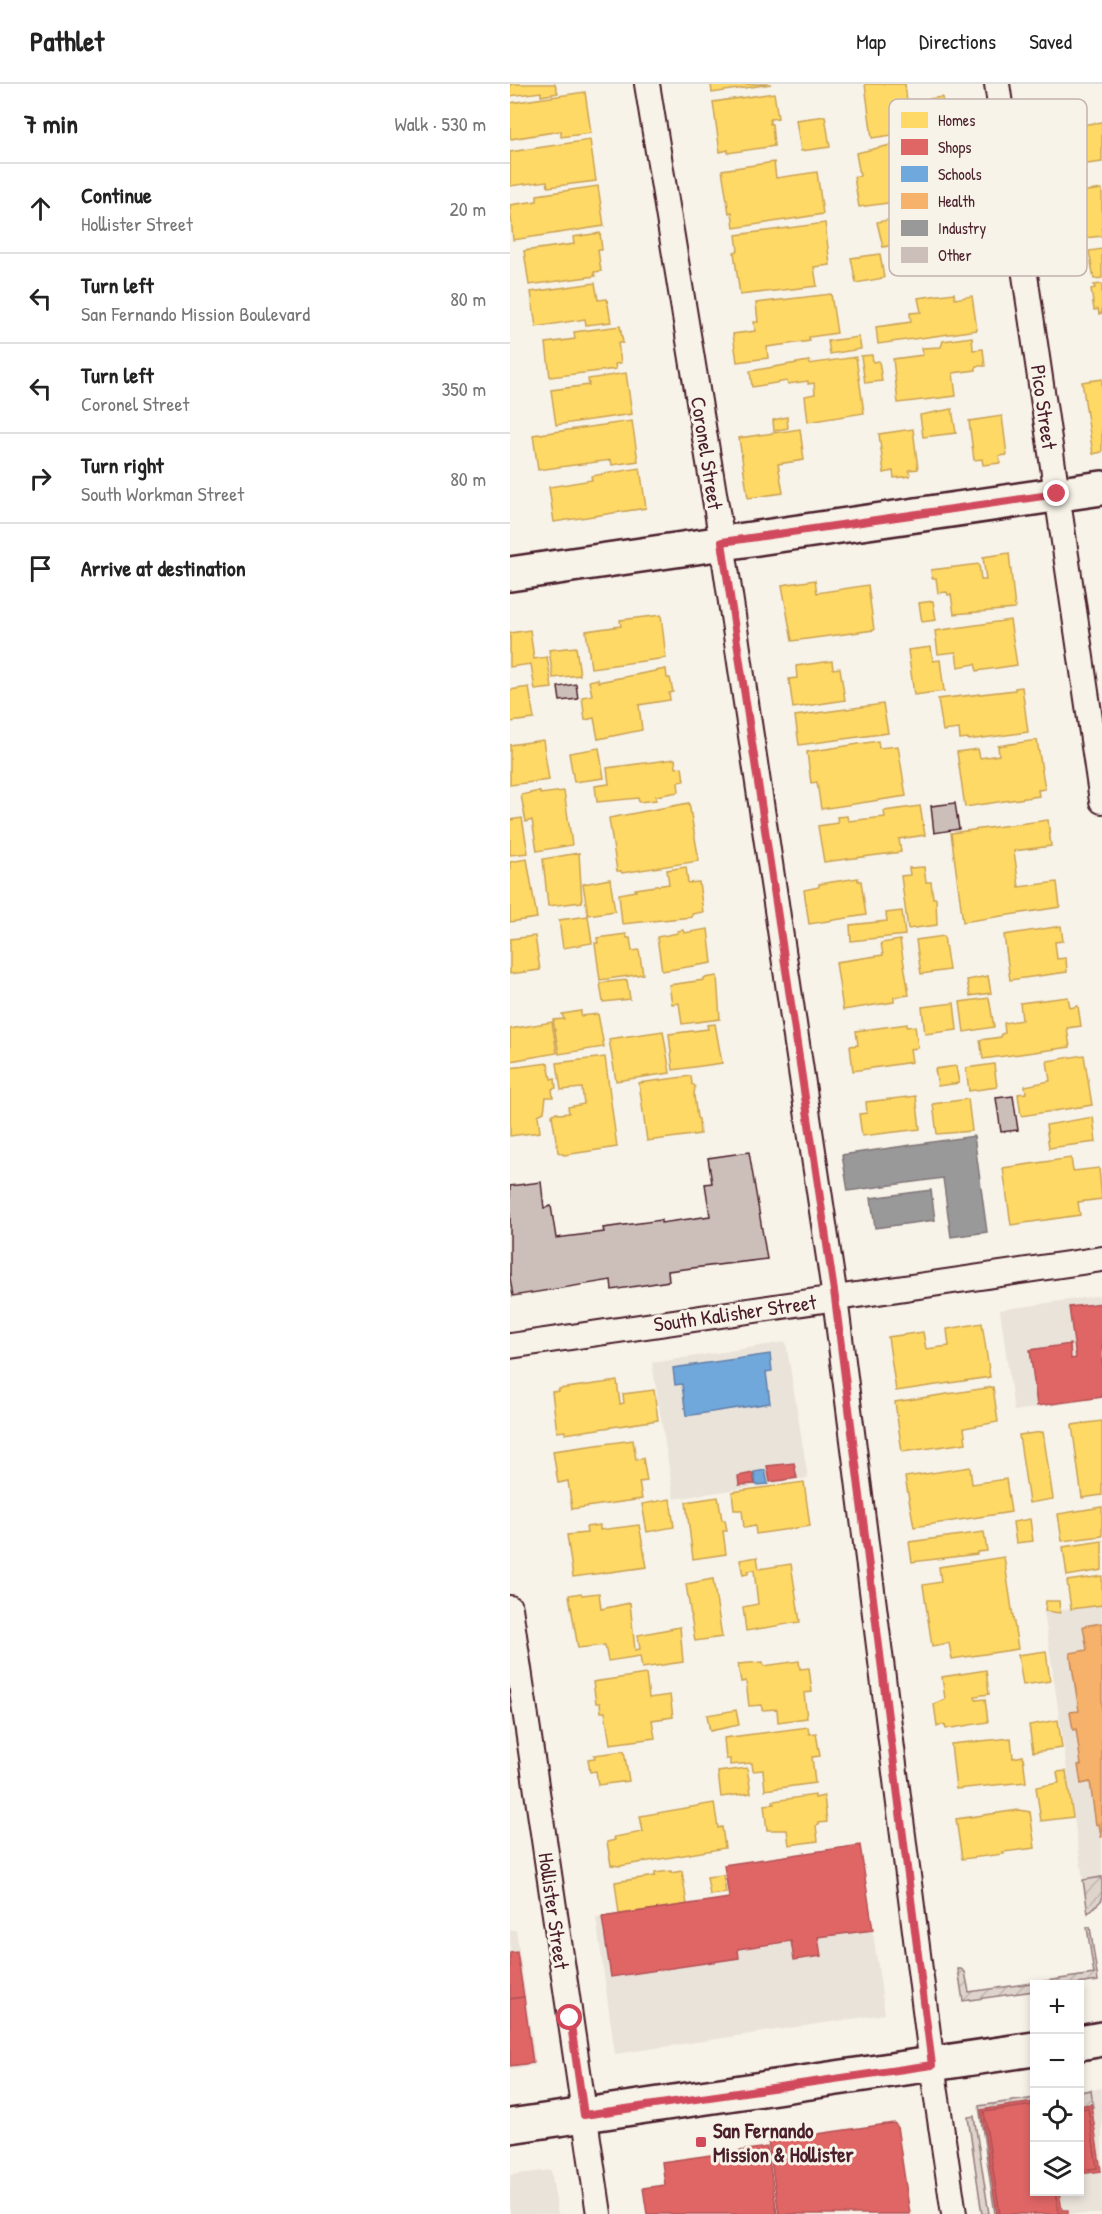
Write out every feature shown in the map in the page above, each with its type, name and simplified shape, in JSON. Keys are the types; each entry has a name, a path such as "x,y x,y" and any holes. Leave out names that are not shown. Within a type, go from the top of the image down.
{"main road":[{"path":"510,574 1102,488"},
{"path":"1084,2042 1102,2039"},
{"path":"510,2126 1030,2050"}],"street":[{"name":"Coronel Street","path":"647,84 722,542 835,1298 932,2065 954,2214"},
{"name":"Pico Street","path":"997,84 999,99"},
{"name":"Pico Street","path":"1025,276 1102,801"},
{"name":"South Kalisher Street","path":"510,1346 1102,1259"},
{"name":"Hollister Street","path":"510,1608 599,2214"}],"shaded area":[{"path":"1102,1295 1102,1398 1014,1411 1000,1310"},
{"path":"786,1342 808,1478 674,1499 652,1363"},
{"path":"1102,1604 1102,1877 1083,1880 1044,1612"},
{"path":"860,1845 885,2014 615,2054 596,1918 729,1898 724,1865"},
{"path":"1102,1877 1102,1900 1088,1913 1083,1880"},
{"path":"1087,1927 1090,1927 1098,1981 1084,1983 1084,1980 1052,1980 1094,1974"},
{"path":"510,1930 516,1930 536,2065 510,2069"},
{"path":"958,1969 965,1972 969,1992 1030,1983 1030,1992 963,2001"},
{"path":"1102,2088 1102,2214 995,2214 979,2106 1030,2099 1030,2196 1084,2196 1084,2091"},
{"path":"1091,2090 1093,2107 1084,2108 1084,2091"},
{"path":"1030,2099 1030,2106 984,2112 1000,2214 995,2214 979,2106"},
{"path":"974,2116 989,2214 982,2214 968,2117"},
{"path":"551,2170 558,2214 510,2214 510,2175"}],"building: Homes":[{"path":"510,84 555,84 558,93 541,96 541,92 510,96"},
{"path":"711,84 771,84 712,93"},
{"path":"865,84 905,84 907,99 889,99 889,135 872,138"},
{"path":"585,92 591,133 561,137 561,131 510,139 510,103"},
{"path":"774,93 778,118 770,119 770,124 772,124 774,146 728,153 728,150 720,152 713,102"},
{"path":"825,116 830,147 801,151 796,120"},
{"path":"1102,122 1102,162 1087,164 1087,124"},
{"path":"590,140 596,181 548,187 547,181 510,186 510,152"},
{"path":"889,145 889,203 859,207 854,177 860,176 856,153"},
{"path":"774,162 776,178 817,172 823,214 734,228 732,212 729,213 722,170"},
{"path":"598,186 604,226 513,240 510,205 537,201 537,195"},
{"path":"1102,189 1102,236 1087,238 1087,191"},
{"path":"889,220 889,246 883,247 877,222"},
{"path":"825,223 830,265 814,267 817,286 740,295 734,252 738,251 736,235"},
{"path":"600,233 602,250 598,250 601,271 594,272 595,276 529,285 524,251 574,244 573,237"},
{"path":"1102,249 1102,278 1094,279 1089,251"},
{"path":"880,254 884,278 856,283 851,258"},
{"path":"595,283 598,300 607,299 611,322 586,325 585,319 536,327 531,292"},
{"path":"1102,284 1102,313 1099,314 1098,309 1094,310 1091,289 1095,288 1094,285"},
{"path":"954,293 955,299 972,296 977,330 878,344 876,327 911,322 910,313 921,312 918,298"},
{"path":"831,294 837,333 809,337 810,341 767,347 768,358 737,362 733,334 755,331 754,322 758,322 756,303"},
{"path":"620,326 623,343 618,343 621,363 615,364 616,369 550,377 546,343 575,339 574,332"},
{"path":"859,337 861,349 830,354 828,341"},
{"path":"972,337 973,350 983,349 985,366 976,366 976,370 953,373 956,396 898,403 893,359 923,355 922,348 941,347 943,341"},
{"path":"872,355 873,362 879,361 882,381 865,383 861,356"},
{"path":"856,357 864,413 808,422 805,396 815,394 814,383 808,384 808,381 788,384 787,381 752,387 750,371 809,361 809,364"},
{"path":"626,373 632,414 556,425 551,390 589,385 588,379"},
{"path":"1102,379 1102,452 1093,454 1082,382"},
{"path":"952,409 956,433 923,437 920,415"},
{"path":"1002,416 1007,455 999,456 1000,463 983,465 982,459 974,460 969,421"},
{"path":"787,417 788,428 774,431 773,420"},
{"path":"632,421 638,461 612,465 611,460 538,470 533,435"},
{"path":"800,429 804,460 778,464 783,493 748,498 739,438"},
{"path":"913,429 918,469 909,470 910,476 894,478 893,471 884,473 879,434"},
{"path":"640,468 646,508 554,522 549,487 592,480 591,476"},
{"path":"1009,553 1015,609 954,614 951,594 938,593 936,578 932,578 931,570 979,564 981,580 986,580 983,557"},
{"path":"815,580 817,593 868,585 874,630 792,641 782,585"},
{"path":"933,601 936,620 922,622 919,603"},
{"path":"661,615 666,658 591,668 586,631 621,626 620,620"},
{"path":"1010,620 1017,665 977,671 975,664 958,667 956,652 938,654 935,631"},
{"path":"530,630 534,659 547,657 552,688 535,690 531,664 510,667 510,633"},
{"path":"576,647 580,675 553,678 549,650"},
{"path":"931,647 933,661 940,660 944,691 914,695 908,650"},
{"path":"832,661 833,669 840,668 845,700 793,708 789,679 797,678 796,666"},
{"path":"666,669 673,692 669,693 670,700 639,705 642,730 598,739 594,718 585,720 582,697 592,695 589,681 598,679 598,682"},
{"path":"529,687 534,719 510,722 510,690"},
{"path":"1022,687 1028,732 968,740 968,738 960,739 959,729 943,731 938,699 1015,690 1015,688"},
{"path":"883,704 888,733 799,745 795,716"},
{"path":"543,740 549,780 510,785 510,745"},
{"path":"1037,740 1045,789 1038,790 1039,796 965,807 957,752 978,749 980,758 999,755 998,746"},
{"path":"878,741 879,748 898,746 906,796 821,809 817,782 811,783 807,752"},
{"path":"599,748 604,778 574,782 569,753"},
{"path":"675,759 676,768 682,767 684,781 678,782 679,792 656,796 656,800 639,802 638,798 597,802 595,786 609,784 607,768"},
{"path":"540,791 540,794 564,791 572,845 537,851 532,820 526,822 521,795"},
{"path":"689,803 699,861 622,873 617,871 609,818"},
{"path":"920,806 925,835 899,839 901,852 824,862 818,826 838,823 837,817 847,816 848,821 885,817 884,811"},
{"path":"522,818 528,853 510,855 510,820"},
{"path":"1048,820 1051,846 1014,851 1019,887 1057,882 1060,907 963,922 951,833"},
{"path":"579,853 582,902 548,906 543,859"},
{"path":"527,859 537,918 510,922 510,862"},
{"path":"686,867 688,883 699,882 703,912 692,914 692,917 622,924 619,894 669,884 667,870"},
{"path":"924,867 926,882 931,882 933,898 936,898 937,925 908,929 901,876 910,875 909,868"},
{"path":"858,878 858,881 861,881 866,915 809,924 804,890 819,887 819,884"},
{"path":"610,879 615,911 588,915 583,884"},
{"path":"902,911 905,935 851,941 850,925 887,921 886,913"},
{"path":"588,916 592,943 563,948 559,920"},
{"path":"1061,926 1063,941 1055,942 1057,959 1066,958 1067,972 1010,980 1004,935"},
{"path":"708,929 712,963 662,971 657,937 683,930 684,933"},
{"path":"626,934 627,938 630,938 632,951 639,950 643,974 600,980 595,943 598,943 597,938"},
{"path":"535,936 540,970 510,974 510,939"},
{"path":"944,936 949,970 921,974 916,940"},
{"path":"900,940 909,995 894,997 894,1002 843,1010 836,962 883,955 881,943"},
{"path":"717,976 720,1019 682,1024 679,1003 672,1004 669,985"},
{"path":"988,976 991,993 970,996 967,980"},
{"path":"627,980 630,999 603,1002 600,983"},
{"path":"1068,997 1070,1008 1078,1006 1081,1026 1067,1028 1070,1047 983,1059 980,1040 1001,1037 1001,1034 1005,1033 1004,1023 1022,1020 1020,1003"},
{"path":"989,998 994,1027 964,1032 960,1002"},
{"path":"954,1003 957,1030 925,1034 922,1007"},
{"path":"581,1011 581,1016 598,1014 604,1047 559,1054 553,1020 564,1019 562,1014"},
{"path":"552,1022 557,1053 510,1061 510,1029"},
{"path":"715,1024 722,1063 673,1070 669,1034 708,1029 707,1025"},
{"path":"907,1024 907,1027 915,1026 918,1048 910,1049 912,1062 853,1071 850,1046 858,1045 856,1031"},
{"path":"663,1031 670,1073 616,1081 609,1039"},
{"path":"1084,1055 1092,1105 1021,1116 1018,1094 1026,1093 1025,1086 1050,1081 1047,1061"},
{"path":"605,1057 617,1147 564,1155 558,1152 552,1115 556,1112 569,1113 568,1107 584,1104 582,1088 561,1090 557,1063"},
{"path":"548,1063 551,1079 555,1078 556,1088 552,1089 553,1097 546,1097 544,1112 538,1115 540,1132 510,1136 510,1068"},
{"path":"994,1064 997,1087 969,1091 966,1068"},
{"path":"956,1066 959,1083 938,1086 935,1069"},
{"path":"691,1076 692,1084 695,1086 694,1095 700,1134 647,1141 639,1083"},
{"path":"916,1096 920,1129 862,1136 859,1114 867,1113 866,1102"},
{"path":"968,1099 972,1131 937,1134 933,1104"},
{"path":"1093,1117 1096,1142 1049,1148 1046,1125"},
{"path":"1071,1158 1073,1171 1099,1168 1102,1199 1078,1202 1080,1215 1011,1225 1003,1168"},
{"path":"982,1323 990,1377 896,1391 888,1337 923,1332 926,1349 949,1346 947,1329"},
{"path":"617,1381 620,1404 624,1403 623,1394 654,1390 658,1420 565,1434 565,1431 557,1432 552,1392"},
{"path":"993,1387 998,1422 964,1428 966,1443 902,1452 895,1402"},
{"path":"1102,1421 1102,1495 1082,1498 1072,1425"},
{"path":"1043,1432 1053,1499 1029,1503 1019,1435"},
{"path":"633,1440 636,1460 643,1458 647,1481 639,1482 642,1499 572,1509 568,1481 558,1483 553,1451"},
{"path":"970,1467 972,1484 1006,1479 1011,1512 914,1527 905,1477"},
{"path":"804,1482 810,1526 756,1534 755,1526 744,1528 742,1510 734,1510 732,1492"},
{"path":"718,1497 722,1520 725,1520 727,1531 723,1531 726,1554 693,1559 686,1502"},
{"path":"670,1499 674,1527 647,1532 642,1504"},
{"path":"1102,1507 1102,1536 1062,1541 1058,1514"},
{"path":"1030,1519 1033,1541 1016,1543 1013,1522"},
{"path":"600,1525 600,1530 639,1525 647,1567 573,1577 567,1535 587,1533 586,1527"},
{"path":"984,1532 987,1551 912,1562 909,1542"},
{"path":"1102,1541 1102,1570 1067,1576 1063,1547"},
{"path":"757,1557 759,1569 791,1564 800,1622 746,1631 743,1607 758,1604 754,1570 743,1575 740,1560"},
{"path":"1004,1557 1018,1649 952,1659 949,1643 932,1646 923,1585 941,1582 939,1567"},
{"path":"1102,1576 1102,1605 1071,1609 1067,1581"},
{"path":"713,1579 722,1637 695,1641 686,1584"},
{"path":"581,1593 582,1595 599,1593 601,1609 630,1603 635,1650 640,1649 638,1635 680,1627 683,1662 642,1668 640,1656 608,1661 605,1645 578,1648 569,1595"},
{"path":"1046,1601 1059,1601 1060,1613 1045,1611"},
{"path":"1046,1651 1050,1681 1023,1685 1018,1655"},
{"path":"799,1661 800,1669 809,1668 812,1692 804,1693 807,1718 778,1722 777,1709 762,1710 762,1705 749,1706 746,1681 741,1682 738,1664 763,1662 764,1666"},
{"path":"986,1670 989,1694 975,1696 976,1700 985,1699 988,1722 946,1729 945,1725 937,1726 934,1704 945,1699 942,1677"},
{"path":"646,1674 649,1698 670,1695 673,1717 652,1720 655,1738 610,1744 605,1712 601,1712 600,1703 596,1703 593,1682"},
{"path":"736,1710 739,1725 710,1731 707,1715"},
{"path":"1058,1720 1062,1748 1033,1752 1029,1725"},
{"path":"808,1727 809,1734 816,1733 820,1756 812,1757 815,1783 765,1790 763,1770 753,1771 752,1763 730,1765 730,1759 726,1759 724,1738"},
{"path":"1011,1738 1013,1758 1023,1756 1026,1782 956,1789 951,1744"},
{"path":"624,1751 629,1781 598,1785 596,1771 590,1772 588,1759 595,1758 594,1755"},
{"path":"747,1768 751,1793 721,1797 718,1772"},
{"path":"1066,1771 1073,1817 1041,1821 1036,1787 1059,1783 1057,1772"},
{"path":"815,1795 815,1798 824,1796 827,1822 816,1826 818,1841 789,1845 787,1830 767,1830 764,1805 774,1804 773,1801"},
{"path":"714,1803 718,1828 722,1827 725,1848 620,1866 611,1865 607,1842 615,1840 614,1837 643,1832 640,1816"},
{"path":"1019,1810 1030,1812 1035,1848 962,1859 956,1819"},
{"path":"671,1871 671,1873 682,1871 687,1905 619,1914 615,1882 655,1876 655,1873"},
{"path":"723,1875 726,1893 710,1895 707,1877"}],"building: Shops":[{"path":"1102,1303 1102,1397 1037,1406 1030,1350 1070,1344 1071,1359 1076,1358 1069,1307"},
{"path":"794,1463 797,1478 770,1482 767,1466"},
{"path":"753,1473 755,1484 739,1485 738,1476"},
{"path":"860,1845 873,1930 818,1937 821,1956 794,1960 791,1941 738,1949 739,1958 611,1977 602,1917 729,1898 724,1865"},
{"path":"517,1952 524,1997 510,1999 510,1953"},
{"path":"524,1997 533,2063 510,2066 510,1999"},
{"path":"1030,2103 1030,2106 984,2112 1000,2214 997,2214 981,2110"},
{"path":"1091,2104 1101,2171 1084,2173 1084,2170 1097,2168 1088,2108 1084,2108 1084,2105"},
{"path":"1030,2106 1030,2196 1056,2196 1059,2213 1064,2214 1000,2214 984,2112"},
{"path":"1084,2108 1088,2108 1097,2168 1084,2170 1084,2142"},
{"path":"894,2123 897,2126 910,2214 779,2214 768,2141"},
{"path":"767,2147 777,2214 647,2214 643,2188 665,2185 662,2162"},
{"path":"1056,2196 1060,2196 1062,2210 1068,2210 1068,2214 1059,2213"}],"building: Schools":[{"path":"770,1354 772,1371 766,1372 770,1403 686,1416 682,1384 675,1385 673,1368"},
{"path":"765,1470 768,1484 756,1485 754,1472"}],"building: Health":[{"path":"1102,1623 1101,1837 1099,1824 1096,1825 1090,1782 1081,1784 1076,1729 1073,1730 1070,1712 1079,1711 1070,1653 1087,1650 1083,1626"}],"building: Industry":[{"path":"974,1136 987,1232 951,1237 943,1178 848,1191 842,1155"},
{"path":"931,1190 935,1220 875,1228 871,1198"}],"building: Other":[{"path":"576,684 578,699 560,701 558,687"},
{"path":"955,803 959,829 934,833 931,806"},
{"path":"1013,1096 1018,1130 1001,1132 996,1098"},
{"path":"749,1152 767,1259 668,1271 669,1281 612,1290 611,1280 513,1296 510,1278 510,1186 541,1182 544,1208 551,1206 556,1238 604,1232 603,1228 710,1216 705,1184 712,1183 708,1158"}],"place":[{"name":"San Fernando Mission & Hollister","path":"701,2142"}],"route":[{"path":"570,2018 584,2115 932,2065 835,1298 722,542 1057,494"}]}
